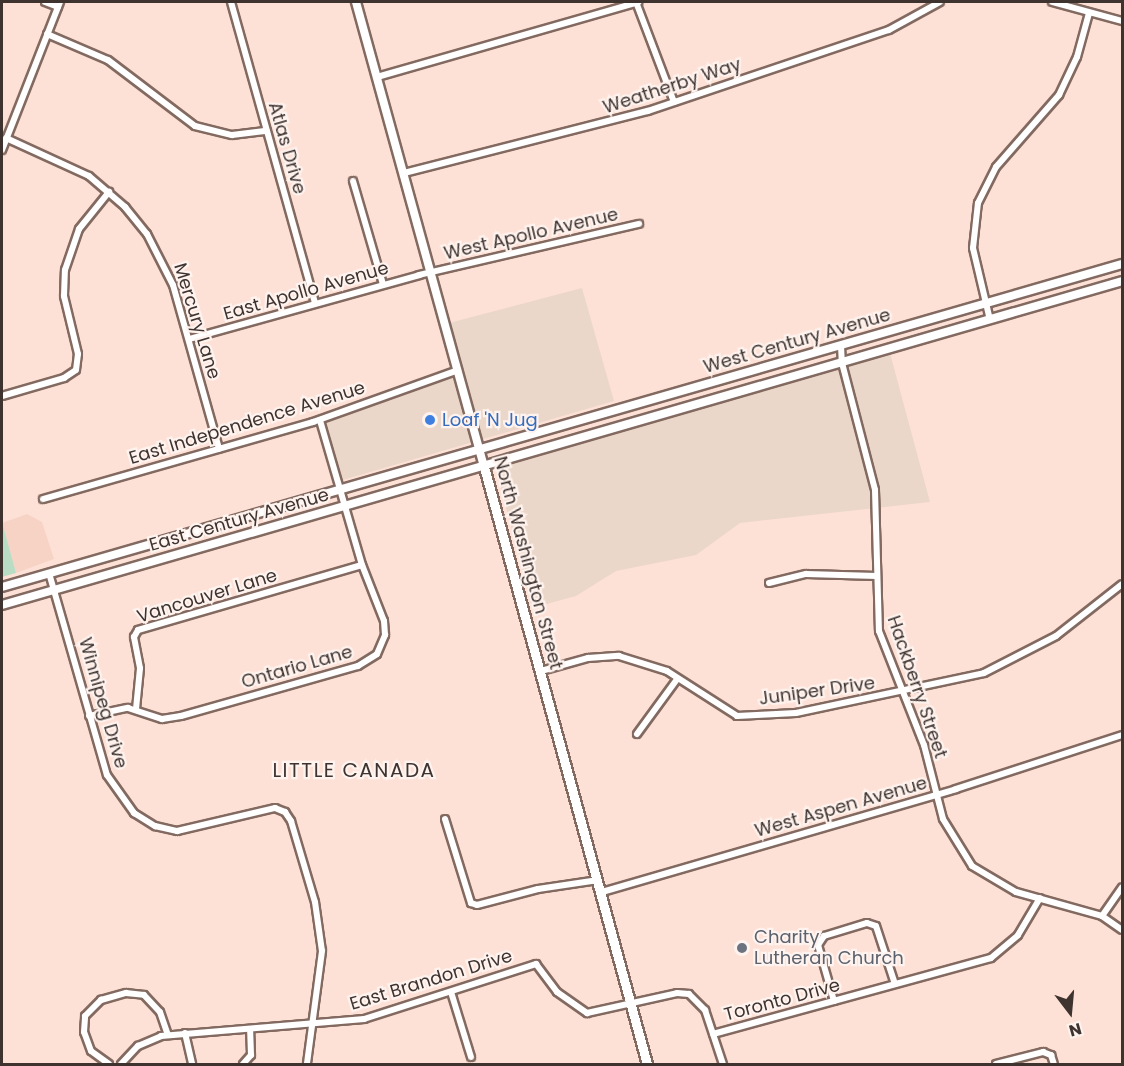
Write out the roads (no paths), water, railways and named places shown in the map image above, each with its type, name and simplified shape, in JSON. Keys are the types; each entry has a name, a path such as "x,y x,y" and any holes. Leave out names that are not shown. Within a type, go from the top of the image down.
{"main road":[{"name":"North Washington Street","path":"356,2 602,892 647,1065"},
{"name":"West Century Avenue","path":"480,451 1122,264"},
{"name":"West Century Avenue","path":"484,467 1122,281"},
{"name":"East Century Avenue","path":"2,587 480,451"},
{"name":"East Century Avenue","path":"2,605 484,467"}],"street":[{"path":"2,150 59,4 45,2"},
{"name":"Atlas Drive","path":"231,2 315,303"},
{"path":"377,77 637,2 674,102"},
{"name":"Weatherby Way","path":"404,173 571,133 674,102 888,30 940,2"},
{"path":"1052,2 1122,21"},
{"path":"990,320 974,248 978,203 996,168 1059,95 1077,57 1089,13"},
{"path":"47,34 108,60 195,126 232,135 267,131"},
{"name":"Mercury Lane","path":"6,138 71,165 109,192 140,225 159,253 189,339 219,449"},
{"path":"353,181 383,284"},
{"path":"2,396 63,378 76,370 78,354 64,296 67,259 79,228 109,192"},
{"name":"West Apollo Avenue","path":"431,273 639,224"},
{"name":"East Apollo Avenue","path":"189,339 383,284 431,273"},
{"name":"Hackberry Street","path":"842,346 842,363 874,483 879,631 924,745 936,795 957,848 972,866 1016,892 1102,916 1122,930"},
{"name":"East Independence Avenue","path":"43,499 320,420 458,370"},
{"name":"Ontario Lane","path":"89,716 118,708 136,709 148,716 162,719 181,716 366,663 380,648 385,628 362,565 320,420"},
{"name":"Vancouver Lane","path":"136,709 141,676 134,637 138,630 362,565"},
{"name":"Winnipeg Drive","path":"49,573 89,716 111,784 146,822 166,830 188,831 258,810 275,808 285,812 315,902 320,931 321,969 307,1065"},
{"path":"769,583 806,574 877,576"},
{"name":"Juniper Drive","path":"541,671 588,658 619,656 653,665 678,678 737,716 796,713 903,693 970,677 1021,656 1070,628 1122,585"},
{"path":"638,734 678,678"},
{"name":"West Aspen Avenue","path":"602,892 936,795 1122,735"},
{"path":"445,819 471,903 477,905 538,890 598,880"},
{"path":"1102,916 1122,887"},
{"name":"Toronto Drive","path":"713,1034 991,958 1018,935 1040,898"},
{"path":"834,1001 818,945 824,936 867,923 876,926 896,984"},
{"name":"East Brandon Drive","path":"121,1065 145,1041 168,1035 313,1026 364,1019 536,964 557,992 587,1013 630,1005"},
{"path":"451,992 471,1057"},
{"path":"109,1065 91,1051 84,1032 85,1017 101,1000 126,993 144,995 160,1012 168,1035"},
{"path":"630,1005 677,993 689,994 705,1010 723,1065"},
{"path":"243,1065 251,1055 250,1029"},
{"path":"185,1033 192,1065"},
{"path":"996,1065 1042,1052 1051,1055 1054,1065"}],"place":[{"name":"Loaf 'N Jug","path":"430,420"},
{"name":"Charity Lutheran Church","path":"742,948"}],"district":[{"name":"LITTLE CANADA","path":"354,770"}]}
